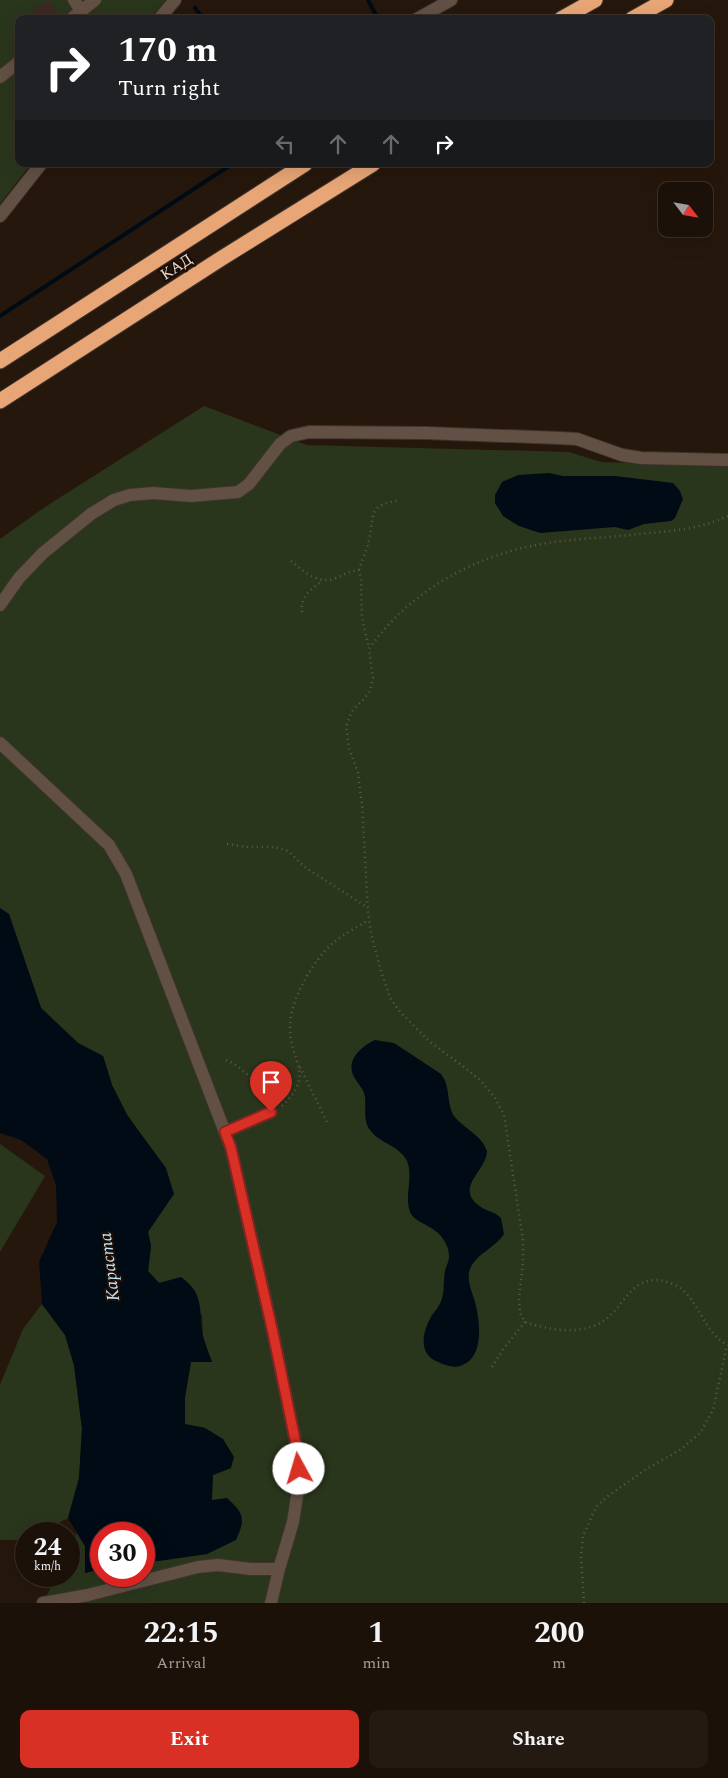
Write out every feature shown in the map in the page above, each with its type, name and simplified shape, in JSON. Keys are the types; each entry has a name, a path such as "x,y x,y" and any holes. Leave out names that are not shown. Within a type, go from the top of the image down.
{"highway":[{"path":"568,15 596,0"},
{"path":"639,15 666,0"},
{"name":"КАД","path":"0,361 300,167"},
{"name":"КАД","path":"0,401 222,258 368,167"}],"street":[{"path":"76,10 95,0"},
{"path":"162,15 175,0"},
{"path":"424,15 451,0"},
{"path":"0,77 15,65"},
{"path":"0,216 39,167"},
{"path":"0,605 19,578 43,553 91,514 114,500 130,495 154,493 192,496 238,492 249,484 280,444 291,436 309,432 577,439 622,455 641,458 728,460"},
{"path":"0,742 109,845 118,859 126,874 231,1148 298,1454 299,1484 293,1522 271,1603"},
{"path":"225,1132 271,1112"},
{"path":"43,1603 88,1595 198,1567 218,1565 251,1569 280,1569"}],"path":[{"path":"400,500 382,504 373,513 369,542 359,570 362,618 373,678 370,691 352,710 346,727 358,773 362,804 369,920 380,968 390,998 401,1013 429,1041 481,1081 495,1098 504,1115 523,1240 523,1264 519,1298 520,1312 525,1322 555,1330 571,1330 595,1326 602,1322 632,1289 646,1281 656,1281 673,1284 686,1294 716,1336 722,1343 728,1345 714,1410 700,1433 680,1450 648,1468 608,1496 596,1507 583,1536 581,1557 584,1603"},
{"path":"369,649 379,634 417,598 446,577 473,564 508,552 537,545 699,528 728,516"},
{"path":"291,561 322,581"},
{"path":"302,612 303,600 311,589 322,581 359,570"},
{"path":"227,844 247,847 274,847 288,851 306,868 367,907"},
{"path":"328,1124 294,1053 290,1026 291,1015 297,997 318,959 332,943 350,930 369,920"},
{"path":"226,1060 237,1065 260,1088 271,1112 280,1108 290,1098 300,1082 300,1066"},
{"path":"492,1367 504,1348 525,1322"}],"green space":[{"path":"0,0 166,0 153,15 15,15 15,167 29,167 0,204"},
{"path":"204,406 307,445 569,452 601,462 728,467 728,1603 43,1603 51,1587 80,1587 80,1538 85,1546 85,1573 90,1572 90,1587 155,1587 155,1561 207,1554 213,1475 231,1468 205,1428 185,1424 185,1397 191,1362 212,1362 203,1336 202,1315 159,1283 148,1271 151,1246 148,1232 159,1214 144,1140 127,1114 112,1085 103,1056 78,1043 41,1008 9,915 0,908 0,539 45,507"},
{"path":"0,1144 45,1176 0,1252"},
{"path":"42,1304 65,1335 74,1365 82,1429 79,1478 68,1518 60,1522 15,1522 15,1540 0,1540 0,1385 23,1329"}],"water":[{"path":"549,473 563,476 615,476 673,483 680,491 683,499 675,518 671,521 644,524 628,530 615,527 540,533 519,526 503,516 495,503 495,495 502,482 518,475"},
{"name":"Караста","path":"0,908 9,914 41,1008 78,1043 103,1056 112,1085 127,1115 166,1168 174,1194 148,1232 151,1246 148,1271 159,1283 181,1277 189,1284 198,1297 203,1336 212,1362 191,1362 185,1397 185,1424 205,1428 223,1439 234,1457 231,1468 213,1475 212,1500 227,1498 240,1513 242,1521 236,1540 207,1554 155,1561 155,1522 90,1522 90,1572 85,1573 85,1546 80,1538 80,1522 70,1522 68,1518 79,1478 82,1429 74,1365 65,1335 42,1304 39,1262 57,1222 56,1185 47,1159 21,1140 0,1133"},
{"path":"375,1040 394,1043 441,1074 446,1084 454,1116 481,1140 487,1151 486,1158 471,1184 471,1197 477,1204 501,1218 504,1234 477,1259 470,1269 469,1281 477,1310 479,1338 474,1356 460,1366 454,1367 438,1362 427,1354 424,1343 425,1330 442,1298 445,1271 449,1259 448,1248 437,1232 411,1214 408,1201 409,1168 407,1161 399,1151 374,1135 368,1127 364,1094 352,1071 353,1059 356,1054"}],"building":[{"path":"48,0 57,13 54,15 36,15 33,10"}],"waterway":[{"path":"368,0 376,15"},
{"path":"195,8 200,15"},
{"path":"0,316 227,167"}],"route":[{"path":"271,1112 225,1132 231,1148 273,1333 298,1454 299,1469"}]}
